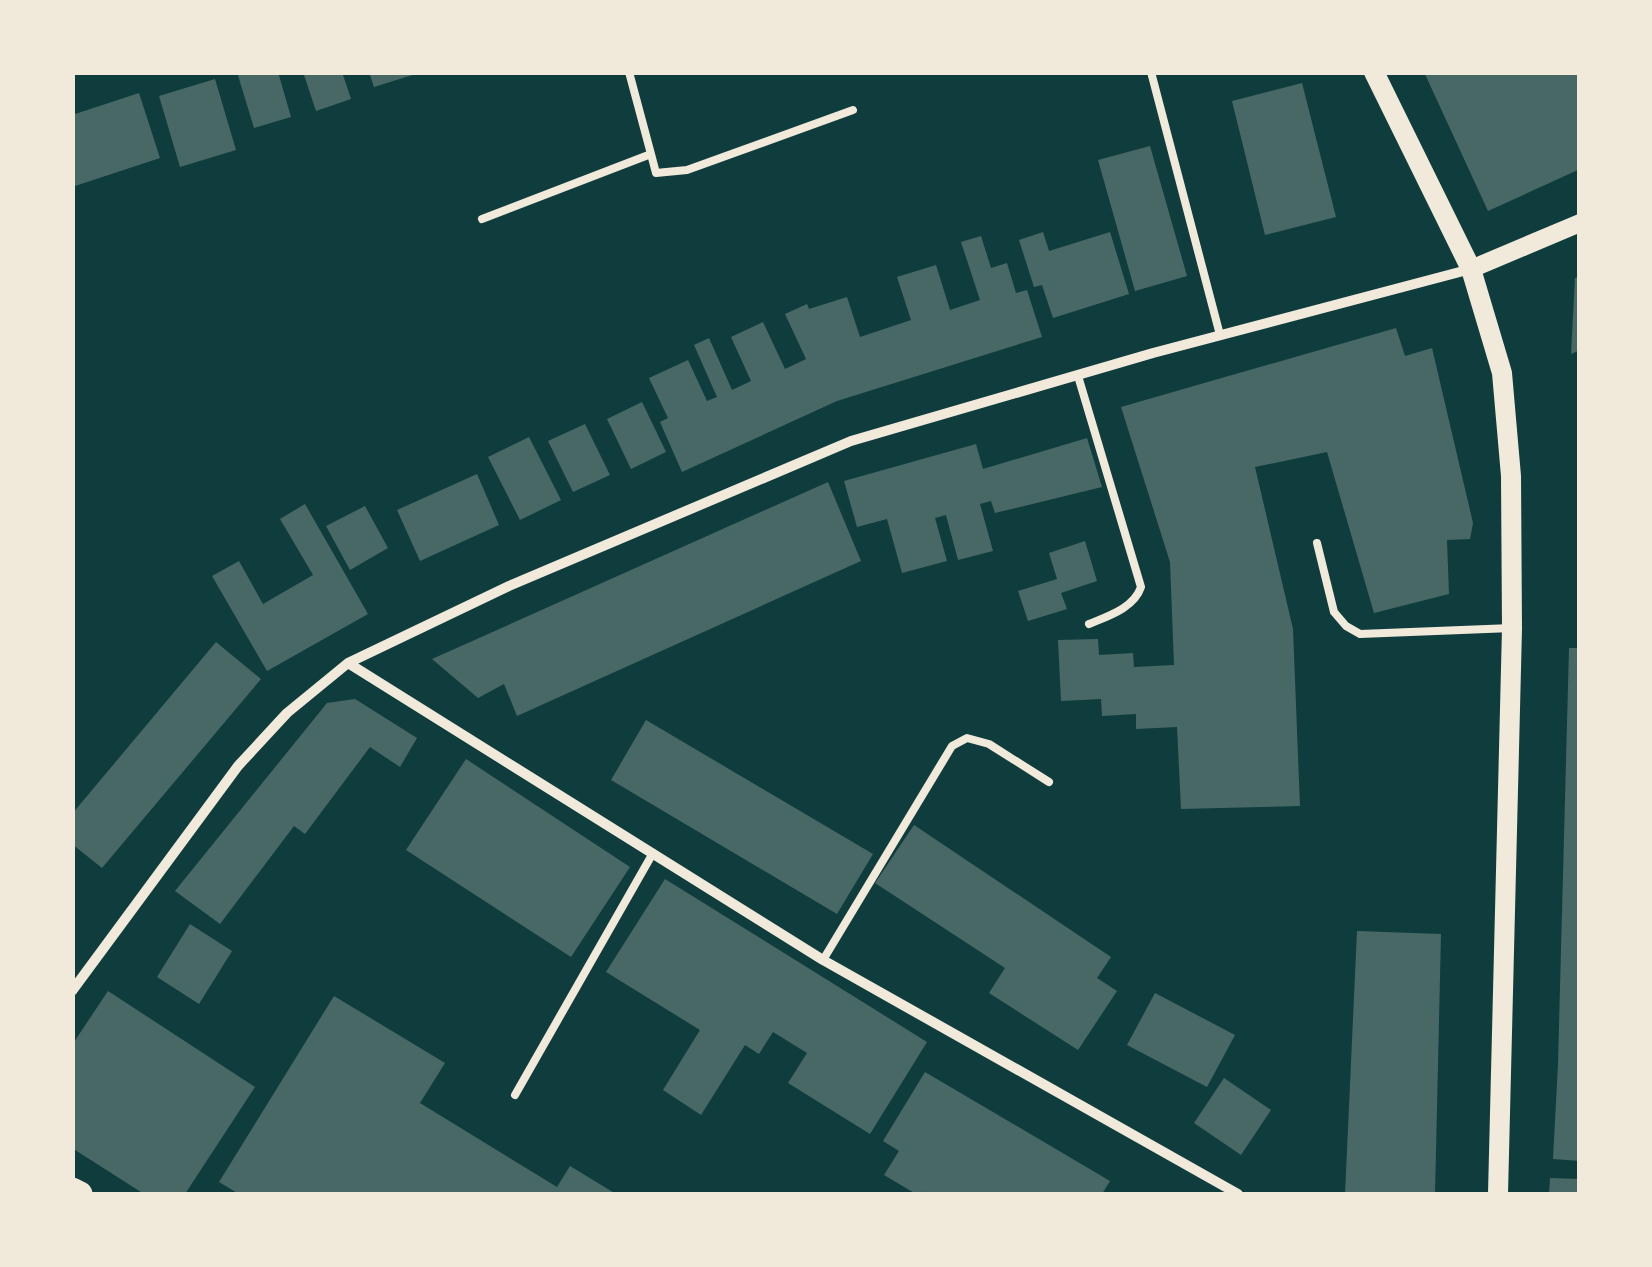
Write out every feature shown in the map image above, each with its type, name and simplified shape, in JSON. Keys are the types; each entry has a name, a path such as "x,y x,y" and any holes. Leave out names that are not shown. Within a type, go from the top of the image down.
{"main road":[{"path":"1374,72 1470,270 1502,373 1511,476 1512,628 1498,1194"},
{"path":"72,1190 80,1194"}],"street":[{"path":"72,991 238,766 287,712 348,663 509,586 851,441 1220,335 1470,270 1580,223"},
{"path":"348,663 823,960 1238,1194"}],"lane":[{"path":"630,72 656,173 687,170 853,110"},
{"path":"1151,72 1220,335"},
{"path":"482,219 651,154"},
{"path":"1078,376 1142,588 1140,595 1116,613 1089,624"},
{"path":"1318,543 1334,612 1360,634 1512,628"},
{"path":"823,960 952,746 967,738 989,744 1049,782"},
{"path":"514,1096 653,853"}],"building":[{"path":"237,72 278,72 291,117 254,128"},
{"path":"303,72 342,72 351,99 316,111"},
{"path":"369,72 419,72 419,73 374,87"},
{"path":"1424,72 1576,72 1580,79 1580,169 1488,211"},
{"path":"215,79 236,150 180,167 159,96"},
{"path":"1302,83 1336,217 1265,235 1232,101"},
{"path":"139,93 160,158 72,187 72,115"},
{"path":"1150,146 1187,276 1135,291 1098,160"},
{"path":"1043,232 1049,251 1110,232 1129,294 1053,318 1042,285 1034,287 1019,240"},
{"path":"981,236 991,268 1007,263 1016,293 1027,290 1042,337 837,401 682,472 660,422 668,418 649,378 688,360 707,401 717,397 694,345 709,338 732,390 751,381 731,337 763,322 785,369 806,359 785,314 807,304 809,309 847,297 860,337 911,320 897,277 936,265 950,310 980,300 961,242"},
{"path":"1580,277 1580,350 1571,354 1575,278"},
{"path":"1396,328 1405,356 1432,348 1473,523 1470,539 1447,540 1449,594 1374,613 1327,452 1255,467 1293,629 1300,806 1181,809 1177,727 1136,729 1136,714 1102,716 1101,699 1061,701 1058,640 1098,639 1099,655 1133,653 1134,667 1174,665 1170,562 1121,407"},
{"path":"642,402 666,452 631,469 607,419"},
{"path":"585,424 610,475 573,492 548,441"},
{"path":"529,437 561,500 520,520 488,457"},
{"path":"1087,438 1102,487 995,513 991,501 980,504 993,551 958,560 946,515 935,518 947,561 902,573 887,519 857,527 844,481 976,444 983,469"},
{"path":"477,474 499,525 420,561 397,510"},
{"path":"828,482 861,561 517,716 504,684 478,698 432,659"},
{"path":"305,504 368,614 267,671 212,576 239,561 263,604 313,575 280,519"},
{"path":"365,506 388,548 350,570 326,526"},
{"path":"1085,541 1097,581 1061,593 1067,609 1028,621 1018,591 1057,579 1049,553"},
{"path":"216,642 261,679 102,868 72,844 72,814"},
{"path":"1569,648 1580,648 1580,1161 1553,1159"},
{"path":"355,699 417,738 400,767 370,747 305,834 294,826 220,924 175,891 327,703"},
{"path":"646,720 873,854 837,914 611,780"},
{"path":"466,759 630,867 571,957 406,850"},
{"path":"914,825 1111,957 1097,978 1117,991 1078,1050 989,993 1005,968 875,883"},
{"path":"665,879 927,1042 870,1134 788,1083 807,1053 773,1032 759,1054 745,1045 701,1115 663,1090 700,1030 606,972"},
{"path":"190,924 232,951 199,1004 157,977"},
{"path":"1357,931 1441,934 1435,1194 1345,1194"},
{"path":"108,991 255,1087 185,1194 144,1194 72,1148 72,1045"},
{"path":"1155,993 1235,1035 1207,1087 1127,1045"},
{"path":"334,996 445,1063 420,1103 557,1187 570,1166 616,1194 239,1194 219,1182"},
{"path":"925,1072 1110,1181 1102,1194 916,1194 884,1175 899,1151 883,1141"},
{"path":"1224,1078 1271,1110 1241,1155 1194,1123"},
{"path":"1550,1178 1580,1179 1580,1194 1549,1194"}]}
